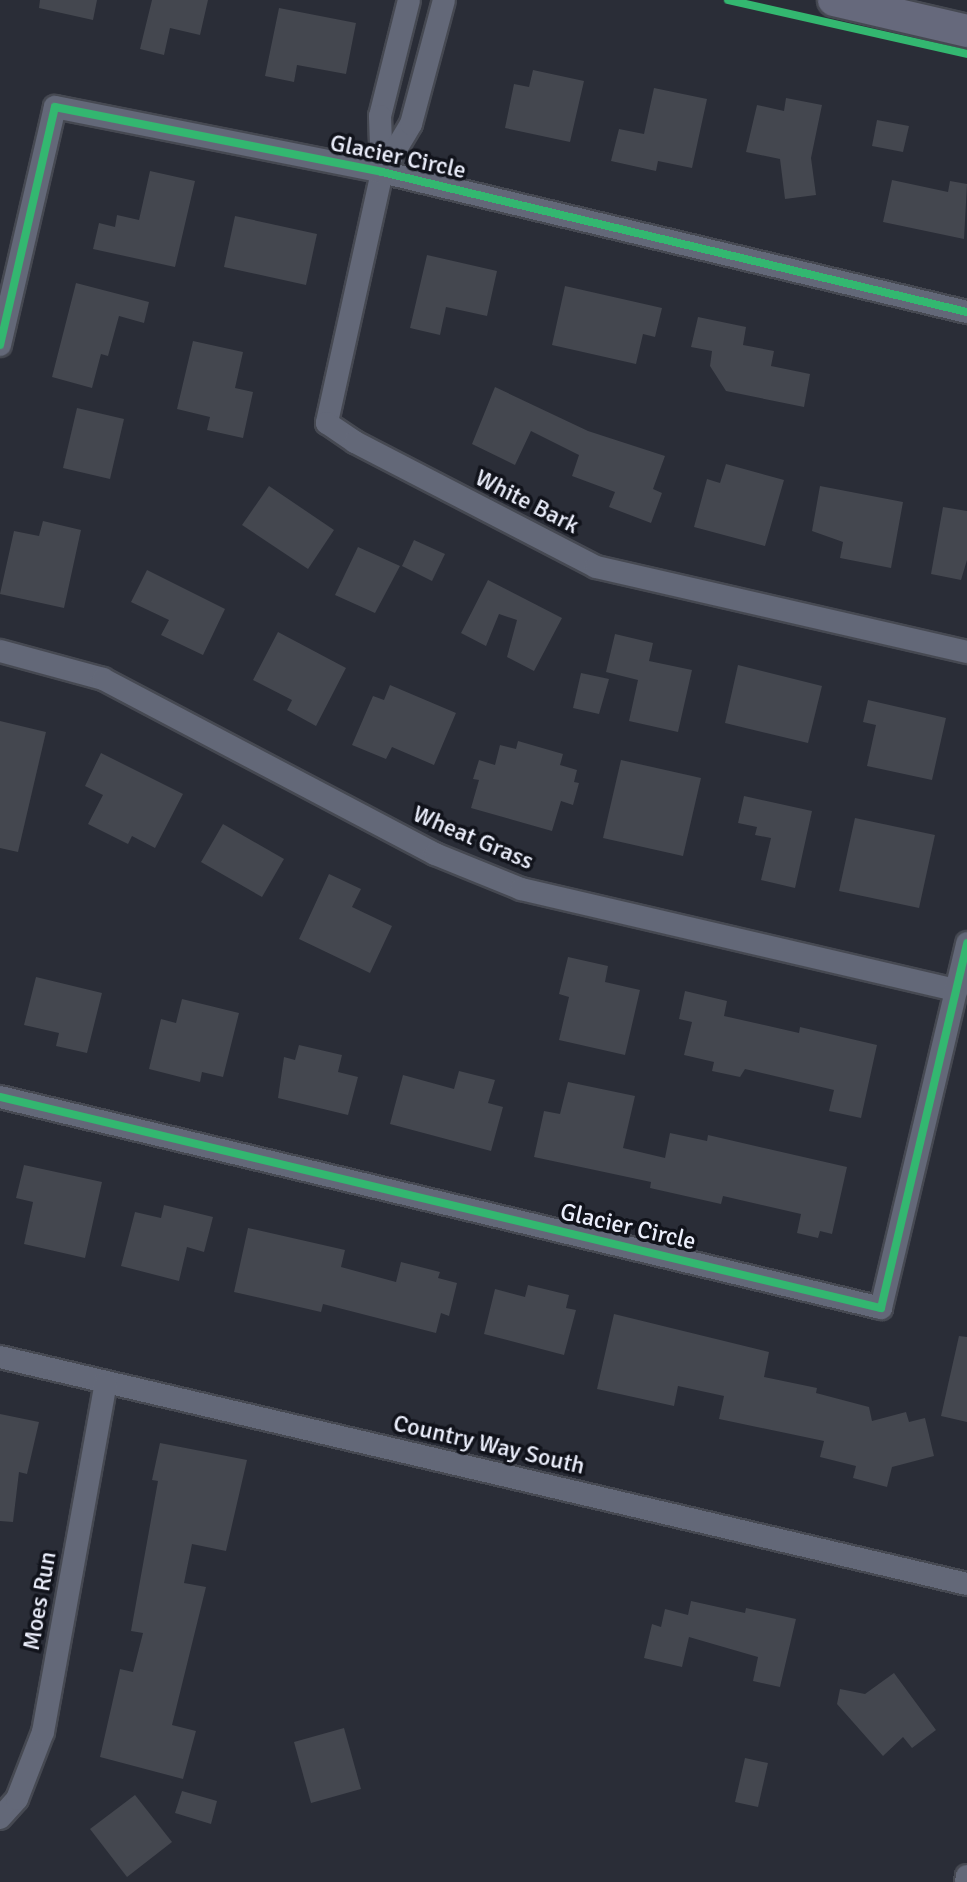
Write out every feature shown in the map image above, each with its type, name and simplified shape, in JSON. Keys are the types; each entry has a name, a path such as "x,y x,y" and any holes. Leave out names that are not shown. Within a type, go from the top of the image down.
{"main road":[{"path":"834,0 967,31"}],"street":[{"path":"382,172 380,116 409,0"},
{"path":"382,172 411,124 444,0"},
{"name":"Glacier Circle","path":"0,345 55,107 382,172 967,312"},
{"name":"White Bark","path":"382,172 327,423 355,442 596,567 967,652"},
{"name":"Wheat Grass","path":"0,651 103,679 435,854 521,889 956,990"},
{"name":"Glacier Circle","path":"0,1097 881,1308 967,943"},
{"name":"Country Way South","path":"0,1357 967,1584"},
{"name":"Moes Run","path":"0,1818 17,1799 43,1732 106,1383"},
{"path":"966,1882 967,1876"}],"building":[{"path":"40,0 97,0 93,20 39,8"},
{"path":"152,0 208,0 200,35 170,28 164,55 140,49"},
{"path":"279,8 356,23 346,74 297,65 294,82 265,76"},
{"path":"533,70 584,81 570,142 505,128 514,84 529,87"},
{"path":"654,88 707,99 692,168 658,161 656,171 611,161 619,129 644,134"},
{"path":"786,98 822,105 811,158 816,195 785,199 780,159 746,152 757,105 784,111"},
{"path":"877,120 909,126 903,152 872,146"},
{"path":"150,171 195,181 175,267 93,249 99,223 115,227 117,215 139,220"},
{"path":"892,180 948,192 950,181 967,184 964,239 883,222"},
{"path":"235,216 317,234 306,285 224,267"},
{"path":"427,255 497,271 487,316 446,307 440,335 410,328"},
{"path":"76,283 149,302 144,323 119,316 108,356 101,354 92,388 52,377"},
{"path":"565,286 662,308 655,337 643,334 636,364 552,345"},
{"path":"698,317 746,327 743,345 774,351 771,366 810,374 804,407 726,391 710,366 712,351 691,347"},
{"path":"193,341 243,352 235,388 253,392 243,438 207,430 210,417 177,409"},
{"path":"495,387 588,431 665,456 653,489 662,493 651,523 609,507 615,492 572,476 579,455 531,431 515,465 472,444"},
{"path":"77,408 124,419 110,479 63,468"},
{"path":"726,464 784,480 765,546 694,527 707,479 720,483"},
{"path":"269,486 334,530 308,569 242,525"},
{"path":"820,486 903,502 891,568 840,558 843,542 812,531"},
{"path":"943,507 967,511 967,560 961,580 931,574"},
{"path":"43,521 81,530 64,608 0,594 14,531 39,536"},
{"path":"414,540 445,554 432,581 402,566"},
{"path":"358,547 400,566 375,613 335,595"},
{"path":"147,570 225,609 203,655 161,635 169,620 131,602"},
{"path":"488,580 562,618 534,671 507,657 517,620 499,614 486,646 461,633"},
{"path":"278,632 346,668 316,726 287,710 292,700 253,680"},
{"path":"615,634 653,643 649,661 692,670 678,732 629,721 638,680 606,672"},
{"path":"738,665 822,686 808,743 725,723"},
{"path":"581,673 609,679 599,714 573,708"},
{"path":"390,685 456,713 434,765 392,747 386,759 352,745 373,696 384,700"},
{"path":"868,700 946,718 932,780 867,766 876,725 863,722"},
{"path":"0,721 46,732 18,852 0,848"},
{"path":"518,741 563,754 560,765 577,770 574,782 579,783 573,805 561,801 552,831 471,808 479,780 473,779 479,760 495,765 500,745 516,749"},
{"path":"101,753 183,794 155,848 132,836 128,844 88,824 103,795 85,786"},
{"path":"621,760 701,778 683,856 603,838"},
{"path":"744,796 812,811 795,888 761,880 771,838 755,835 757,827 738,823"},
{"path":"855,818 935,835 919,908 839,891"},
{"path":"223,824 284,859 262,897 201,862"},
{"path":"329,874 361,889 352,907 392,926 370,973 299,939"},
{"path":"568,957 608,966 605,982 640,990 625,1055 559,1040 569,997 559,994"},
{"path":"36,977 102,993 87,1053 56,1046 59,1033 24,1025"},
{"path":"685,991 727,1001 724,1016 799,1033 800,1027 877,1045 861,1118 829,1111 834,1090 745,1069 740,1077 712,1071 714,1062 684,1055 692,1022 679,1019"},
{"path":"182,999 239,1013 223,1077 202,1072 200,1082 149,1069 161,1019 176,1023"},
{"path":"299,1045 342,1055 338,1072 358,1077 348,1115 278,1098 284,1057 295,1060"},
{"path":"459,1071 495,1080 488,1103 503,1107 491,1151 390,1124 403,1075 454,1089"},
{"path":"568,1082 635,1096 623,1148 665,1158 670,1133 707,1141 708,1135 847,1167 832,1234 820,1231 818,1238 797,1233 801,1214 723,1196 721,1204 650,1188 651,1182 534,1157 544,1111 560,1114"},
{"path":"24,1165 102,1182 85,1258 24,1244 33,1202 16,1198"},
{"path":"164,1205 213,1217 204,1252 187,1247 179,1281 121,1266 135,1212 161,1218"},
{"path":"248,1228 345,1250 341,1267 396,1282 401,1262 440,1272 438,1278 457,1283 449,1316 441,1313 436,1333 323,1304 321,1312 234,1292"},
{"path":"528,1285 569,1295 566,1308 576,1310 564,1355 484,1334 495,1289 525,1297"},
{"path":"614,1314 769,1352 764,1377 817,1388 816,1393 869,1407 872,1421 906,1412 909,1422 925,1418 934,1456 892,1467 887,1487 853,1478 856,1466 820,1457 824,1441 719,1419 724,1396 678,1386 674,1406 597,1389"},
{"path":"959,1336 967,1337 967,1422 941,1416"},
{"path":"0,1414 39,1422 27,1474 19,1472 13,1522 0,1521"},
{"path":"160,1443 247,1460 226,1551 192,1544 184,1583 206,1587 172,1725 196,1731 183,1779 100,1757 120,1669 133,1672 143,1633 131,1631 158,1481 152,1480"},
{"path":"691,1601 745,1613 746,1608 796,1619 780,1687 753,1681 758,1657 689,1637 682,1667 644,1658 652,1624 661,1627 665,1609 688,1615"},
{"path":"894,1673 936,1730 912,1748 903,1737 883,1756 837,1704 840,1689 865,1694"},
{"path":"344,1728 361,1789 311,1803 294,1742"},
{"path":"745,1758 768,1763 758,1807 735,1802"},
{"path":"182,1791 217,1801 211,1824 175,1813"},
{"path":"135,1795 172,1842 127,1877 90,1829"}],"cycle path":[{"path":"728,0 967,54"},
{"path":"0,345 55,107 382,172 967,312"},
{"path":"0,1097 881,1308 967,943"}]}
